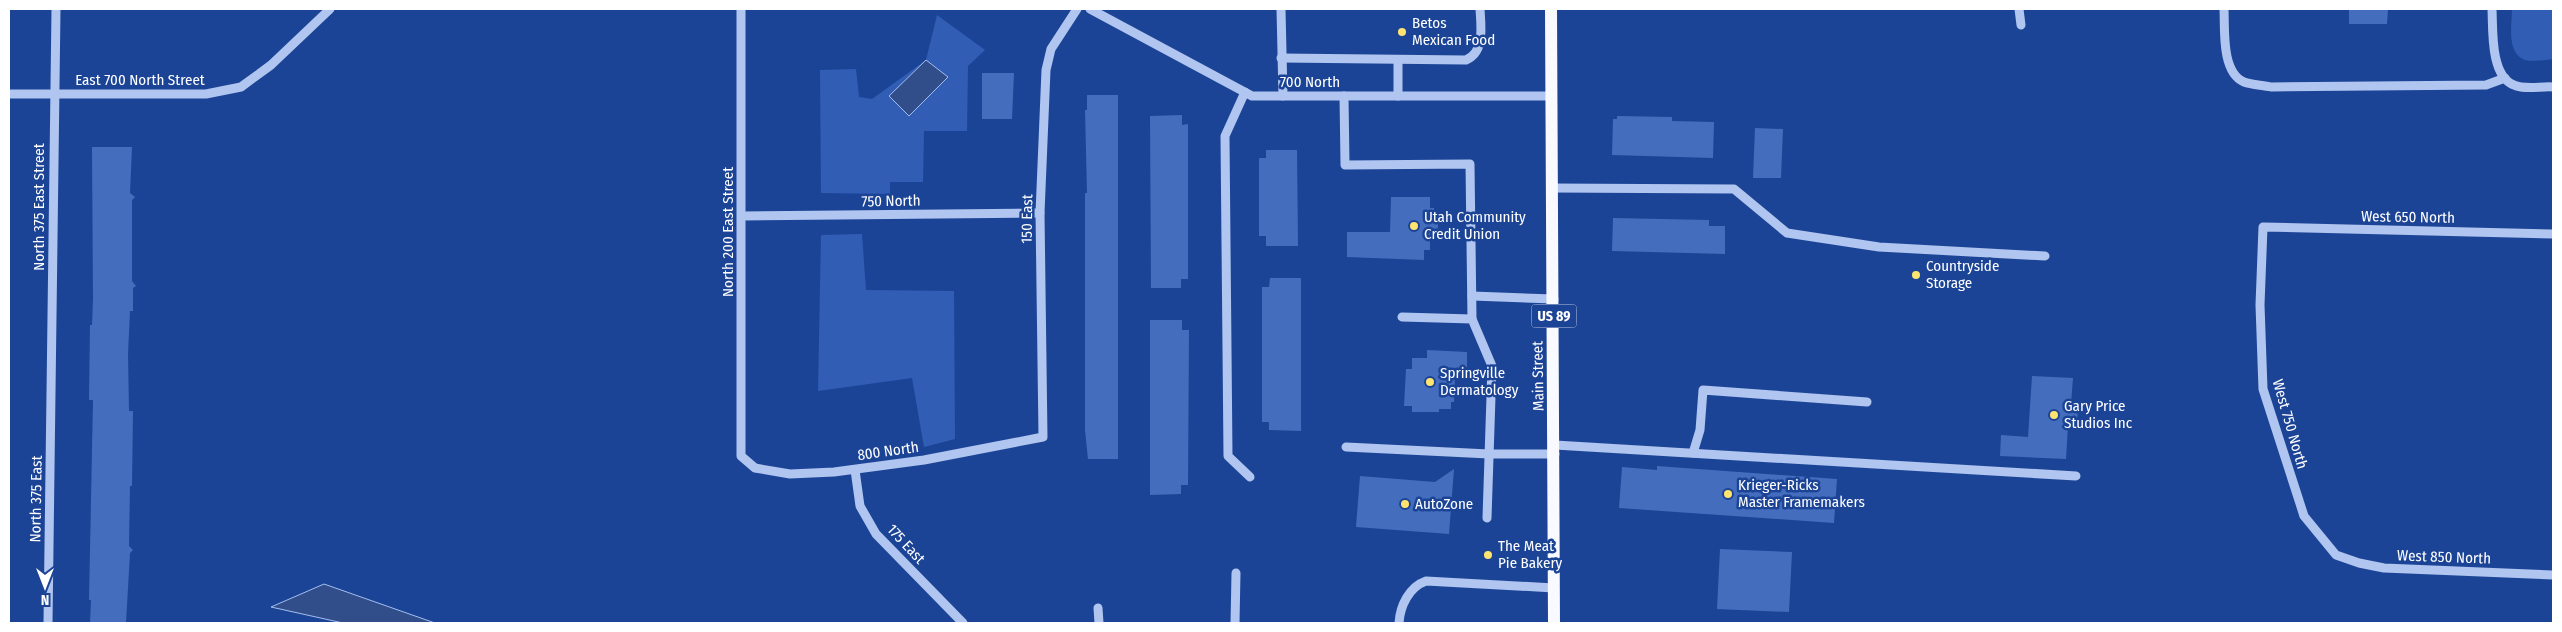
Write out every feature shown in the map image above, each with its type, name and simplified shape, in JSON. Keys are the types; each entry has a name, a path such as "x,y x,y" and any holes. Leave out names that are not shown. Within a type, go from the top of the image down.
{"main road":[{"name":"Main Street","path":"1551,9 1555,449 1554,623"}],"street":[{"name":"North 375 East Street","path":"51,405 53,94 56,9"},
{"name":"East 700 North Street","path":"9,94 206,94 241,87 272,65 330,9"},
{"name":"North 200 East Street","path":"741,9 741,456"},
{"name":"150 East","path":"1042,437 1040,213 1046,70 1051,49 1077,9"},
{"name":"700 North","path":"1090,9 1252,96 1552,96"},
{"path":"1281,9 1283,96"},
{"path":"1281,58 1398,61 1460,60 1474,56 1480,39 1480,9"},
{"path":"2019,9 2021,25"},
{"path":"2224,9 2225,49 2229,66 2242,82 2271,87 2486,85 2505,78"},
{"path":"2492,9 2493,50 2505,78 2514,85 2553,87"},
{"path":"1398,61 1398,96"},
{"path":"1245,92 1225,136 1228,456 1250,477"},
{"path":"1344,96 1345,165 1470,164 1472,320 1492,366 1487,518"},
{"path":"1552,188 1734,189 1787,233 1879,248 2045,256"},
{"name":"750 North","path":"742,216 1040,213"},
{"name":"West 650 North","path":"2263,227 2553,234"},
{"name":"West 750 North","path":"2263,227 2260,305 2263,389 2304,516 2336,555"},
{"path":"1472,296 1554,300"},
{"path":"1402,317 1472,320"},
{"path":"1693,453 1700,430 1703,390 1867,402"},
{"name":"North 375 East","path":"48,623 51,405"},
{"name":"800 North","path":"741,456 755,468 790,474 855,470 924,460 1042,437"},
{"path":"1346,447 1489,454 1555,449 1693,453 2076,476"},
{"name":"175 East","path":"855,470 860,506 876,534 963,623"},
{"name":"West 850 North","path":"2336,555 2359,563 2384,568 2553,575"},
{"path":"1235,623 1236,573"},
{"path":"1399,623 1403,604 1415,588 1426,581 1554,588"},
{"path":"1098,608 1099,623"}],"shaded area":[{"path":"2512,9 2553,9 2553,59 2528,61 2519,56 2515,51 2511,37"},
{"path":"937,15 985,50 968,66 967,131 924,131 923,182 890,182 890,194 821,193 820,70 856,69 859,97 872,99 926,60"},
{"path":"926,60 948,77 909,116 889,96"},
{"path":"862,234 866,290 954,291 955,439 924,447 912,378 818,391 821,235"},
{"path":"324,584 435,623 343,623 271,607"}],"building":[{"path":"2349,9 2388,9 2387,24 2349,24"},
{"path":"982,73 1014,73 1012,119 982,119"},
{"path":"1087,95 1118,95 1118,459 1088,459 1085,430 1085,193 1087,193 1085,110 1087,110"},
{"path":"1182,115 1182,125 1188,124 1188,279 1181,279 1181,288 1151,288 1150,116"},
{"path":"1617,116 1672,117 1672,121 1714,122 1713,158 1612,155 1613,119 1617,119"},
{"path":"1755,128 1783,129 1781,178 1753,178"},
{"path":"92,147 132,147 130,193 135,197 132,200 132,281 136,286 133,288 133,311 130,311 128,354 129,411 133,411 129,546 133,550 130,553 126,623 90,623 93,400 89,400 90,325 92,325 93,299"},
{"path":"1266,150 1297,150 1298,246 1266,246 1266,236 1259,236 1259,158 1266,158"},
{"name":"Utah Community Credit Union","path":"1391,197 1430,197 1430,208 1434,208 1434,221 1438,221 1438,235 1430,234 1430,250 1424,250 1424,260 1347,257 1347,232 1390,232"},
{"path":"1613,218 1709,220 1709,226 1725,226 1725,254 1612,251"},
{"path":"1270,278 1301,278 1301,431 1269,430 1269,422 1262,422 1262,287 1269,287"},
{"path":"1150,320 1182,320 1182,330 1189,330 1188,485 1181,485 1181,494 1150,495"},
{"name":"Springville Dermatology","path":"1427,350 1467,352 1467,367 1459,367 1459,374 1455,374 1454,402 1451,402 1451,409 1439,409 1439,412 1412,412 1412,406 1404,406 1406,369 1412,369 1412,358 1427,358"},
{"name":"Gary Price Studios Inc","path":"2032,376 2073,378 2071,404 2078,404 2077,426 2068,425 2066,459 2000,456 2001,435 2028,437"},
{"name":"Krieger-Ricks Master Framemakers","path":"1657,466 1837,479 1834,523 1619,508 1622,467 1657,470"},
{"name":"AutoZone","path":"1454,469 1449,534 1356,527 1360,476 1435,482"},
{"name":"Krieger-Ricks Master Framemakers","path":"1720,549 1792,552 1789,612 1717,609"}],"place":[{"name":"Betos Mexican Food","path":"1402,32"},
{"name":"Utah Community Credit Union","path":"1414,226"},
{"name":"Countryside Storage","path":"1916,275"},
{"name":"Springville Dermatology","path":"1430,382"},
{"name":"Gary Price Studios Inc","path":"2054,415"},
{"name":"Krieger-Ricks Master Framemakers","path":"1728,494"},
{"name":"AutoZone","path":"1405,504"},
{"name":"The Meat Pie Bakery","path":"1488,555"}]}
